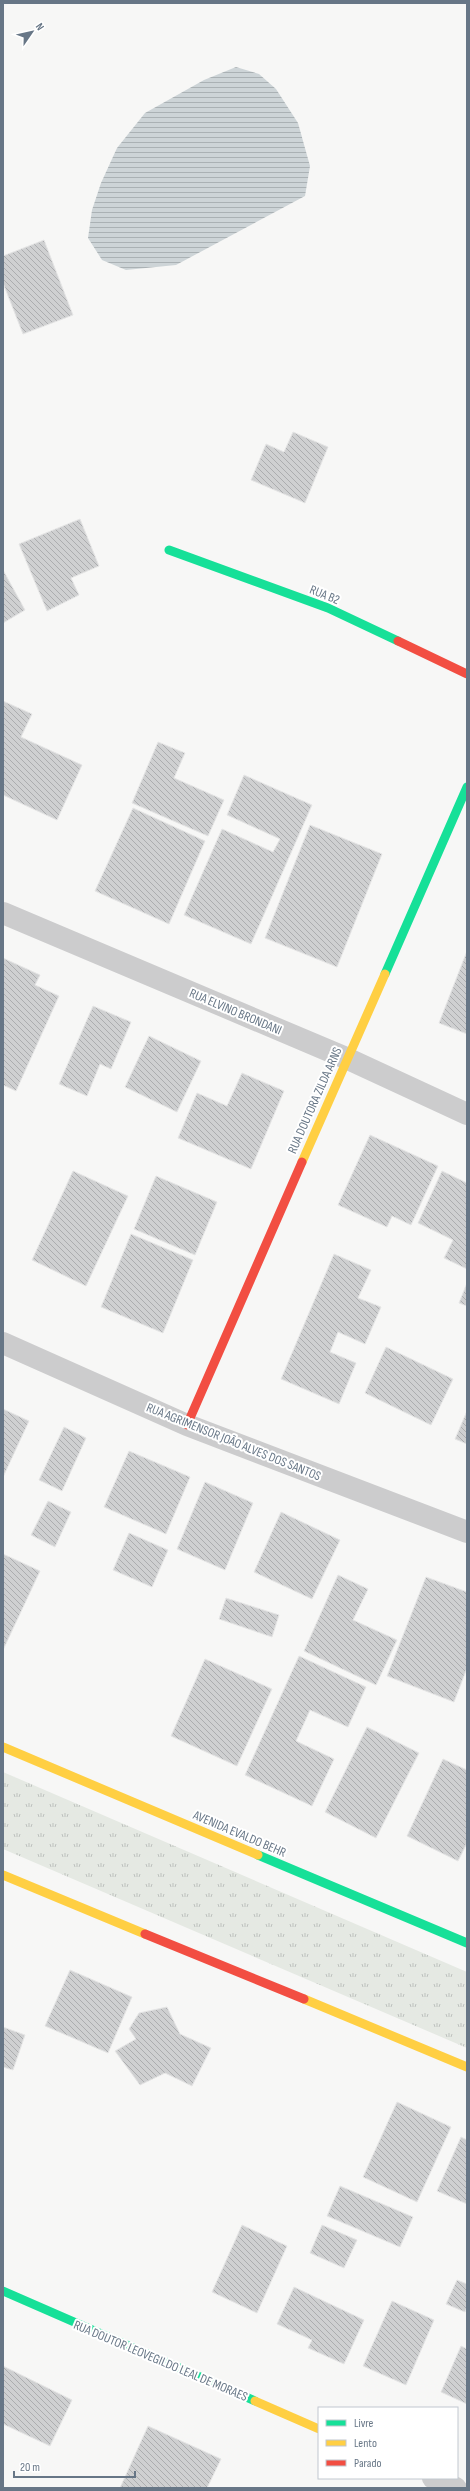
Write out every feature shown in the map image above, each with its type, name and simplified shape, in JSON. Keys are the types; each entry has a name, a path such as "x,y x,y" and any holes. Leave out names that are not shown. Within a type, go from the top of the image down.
{"street":[{"name":"RUA B2","path":"169,550 328,608 467,674"},
{"name":"RUA DOUTORA ZILDA ARNS","path":"187,1425 346,1058 467,787"},
{"name":"RUA ELVINO BRONDANI","path":"3,913 346,1058 467,1114"},
{"name":"RUA AGRIMENSOR JOÃO ALVES DOS SANTOS","path":"3,1343 187,1425 467,1532"},
{"name":"AVENIDA EVALDO BEHR","path":"3,1748 467,1943"},
{"path":"3,1875 467,2067"},
{"name":"RUA DOUTOR LEOVEGILDO LEAL DE MORAES","path":"3,2291 318,2429"},
{"path":"435,2479 456,2488"}],"green space":[{"path":"3,1772 467,1972 467,2048 3,1849"}],"shaded area":[{"path":"236,67 259,74 276,89 298,123 310,166 305,196 176,265 126,270 102,260 88,238 92,210 101,183 117,148 145,113 204,80"}],"building":[{"path":"44,240 73,315 23,334 3,283 3,256"},
{"path":"293,432 328,447 305,503 251,480 266,444 284,452"},
{"path":"80,519 99,566 71,578 79,595 47,611 19,544"},
{"path":"3,570 25,610 3,623"},
{"path":"3,701 32,714 21,737 82,765 57,820 3,795"},
{"path":"158,742 185,753 174,778 224,800 208,836 132,803"},
{"path":"244,775 312,805 251,944 184,915 222,829 273,852 280,839 227,815"},
{"path":"133,808 205,841 169,924 95,891"},
{"path":"310,825 382,854 337,967 265,938"},
{"path":"467,951 467,1034 439,1023"},
{"path":"3,958 40,975 35,985 59,996 16,1091 3,1085"},
{"path":"93,1006 131,1022 111,1069 100,1064 87,1096 59,1084"},
{"path":"149,1036 201,1061 177,1112 125,1087"},
{"path":"242,1073 284,1091 251,1169 178,1138 197,1093 227,1106"},
{"path":"370,1135 438,1166 411,1225 392,1216 387,1227 338,1205"},
{"path":"73,1171 128,1196 86,1286 32,1260"},
{"path":"442,1171 467,1183 467,1269 444,1258 453,1240 418,1223"},
{"path":"156,1176 217,1202 195,1255 134,1229"},
{"path":"131,1234 193,1260 163,1333 101,1307"},
{"path":"334,1254 371,1270 358,1298 381,1307 365,1344 338,1332 330,1352 356,1363 339,1404 281,1379"},
{"path":"467,1283 467,1306 459,1303"},
{"path":"386,1347 453,1379 431,1425 365,1393"},
{"path":"3,1409 29,1421 3,1477"},
{"path":"467,1411 467,1444 455,1439"},
{"path":"64,1427 86,1438 62,1491 39,1480"},
{"path":"129,1451 190,1477 166,1534 104,1507"},
{"path":"205,1482 253,1503 225,1570 177,1549"},
{"path":"48,1501 71,1512 55,1547 31,1535"},
{"path":"281,1512 340,1540 312,1599 254,1572"},
{"path":"129,1533 168,1550 152,1587 113,1570"},
{"path":"3,1554 40,1571 3,1650"},
{"path":"338,1575 368,1589 353,1620 397,1640 376,1685 304,1651"},
{"path":"426,1577 467,1592 467,1668 454,1702 387,1676"},
{"path":"226,1598 279,1615 272,1637 219,1619"},
{"path":"299,1656 366,1687 348,1727 310,1710 296,1741 334,1759 312,1806 245,1775"},
{"path":"205,1659 272,1689 237,1766 171,1736"},
{"path":"367,1727 419,1753 376,1838 325,1812"},
{"path":"443,1759 467,1770 467,1843 458,1861 407,1836"},
{"path":"70,1970 132,1997 108,2053 45,2026"},
{"path":"167,2007 180,2034 211,2048 192,2086 165,2073 140,2085 115,2051 136,2039 129,2029 139,2013"},
{"path":"3,2027 25,2035 13,2070 3,2067"},
{"path":"397,2102 451,2127 417,2202 363,2177"},
{"path":"461,2137 467,2140 467,2204 437,2191"},
{"path":"340,2186 413,2217 400,2247 327,2216"},
{"path":"242,2225 287,2246 257,2313 212,2292"},
{"path":"322,2225 357,2240 344,2268 310,2253"},
{"path":"457,2280 467,2284 467,2307 465,2312 446,2304"},
{"path":"294,2287 364,2320 344,2364 308,2348 312,2340 277,2324"},
{"path":"392,2301 434,2320 406,2385 363,2366"},
{"path":"461,2346 467,2349 467,2404 441,2392"},
{"path":"3,2366 72,2400 50,2446 3,2424"},
{"path":"148,2426 221,2459 207,2488 120,2488"}],"traffic: fast":[{"path":"169,550 328,608 398,641"},
{"path":"385,974 467,787"},
{"path":"258,1855 467,1943"},
{"path":"3,2291 255,2401"}],"traffic: slow":[{"path":"302,1162 385,974"},
{"path":"3,1747 258,1855"},
{"path":"3,1875 145,1934"},
{"path":"304,1999 467,2067"},
{"path":"255,2401 318,2429"}],"traffic: jam":[{"path":"398,641 467,674"},
{"path":"187,1425 302,1162"},
{"path":"145,1934 304,1999"}]}
